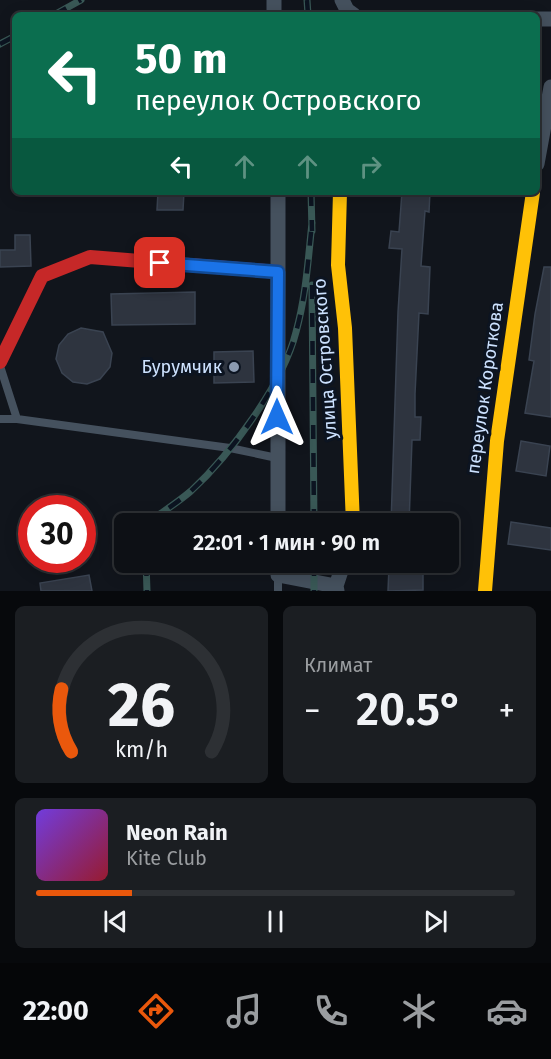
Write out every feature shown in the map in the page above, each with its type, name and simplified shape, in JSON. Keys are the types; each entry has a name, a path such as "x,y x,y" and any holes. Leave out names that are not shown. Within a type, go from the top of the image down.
{"street":[{"path":"540,148 551,87"},
{"path":"278,195 278,513"},
{"name":"улица Островского","path":"340,195 338,265 345,328 353,513"},
{"name":"переулок Короткова","path":"484,591 488,519 502,386 533,195"},
{"path":"0,362 42,276 90,257 278,272"},
{"path":"278,576 336,589 341,573"}],"lane":[{"path":"0,366 17,419"},
{"path":"0,419 17,419 230,448 277,458"}],"building":[{"path":"158,195 184,195 183,210 157,210"},
{"path":"402,195 430,195 429,212 425,211 421,266 430,267 428,314 419,313 415,394 415,417 421,417 420,440 412,440 409,513 391,513 402,249 389,248 391,231 399,232"},
{"path":"15,235 30,235 31,266 0,267 0,250 15,250"},
{"path":"544,267 551,267 551,417 525,413 534,361 529,360"},
{"path":"195,292 195,324 112,325 111,294"},
{"path":"81,328 103,332 112,353 110,367 100,379 87,384 73,382 62,373 56,359 59,345 68,334"},
{"name":"Бурумчик","path":"253,351 254,382 214,383 214,352"},
{"path":"521,441 550,446 546,476 516,471"},
{"path":"511,522 551,528 551,550 508,544"},
{"path":"389,573 423,573 423,590 388,591"},
{"path":"89,575 92,591 41,591 40,583"}],"railway":[{"path":"59,12 81,0"},
{"path":"307,0 308,12"},
{"path":"0,44 12,38"},
{"path":"311,195 312,231"},
{"path":"162,513 191,491 222,458 253,418 280,374 296,332 302,305 312,223"},
{"path":"312,285 314,513"},
{"path":"146,573 147,591"},
{"path":"314,573 314,591"}],"traffic: slow":[{"path":"340,195 338,265 345,328 353,513"},
{"path":"485,591 497,441 533,195"}],"traffic: jam":[{"path":"0,362 42,276 90,257 278,272"}],"place":[{"name":"Бурумчик","path":"234,367"}],"route":[{"path":"160,263 278,272 277,417"}]}
